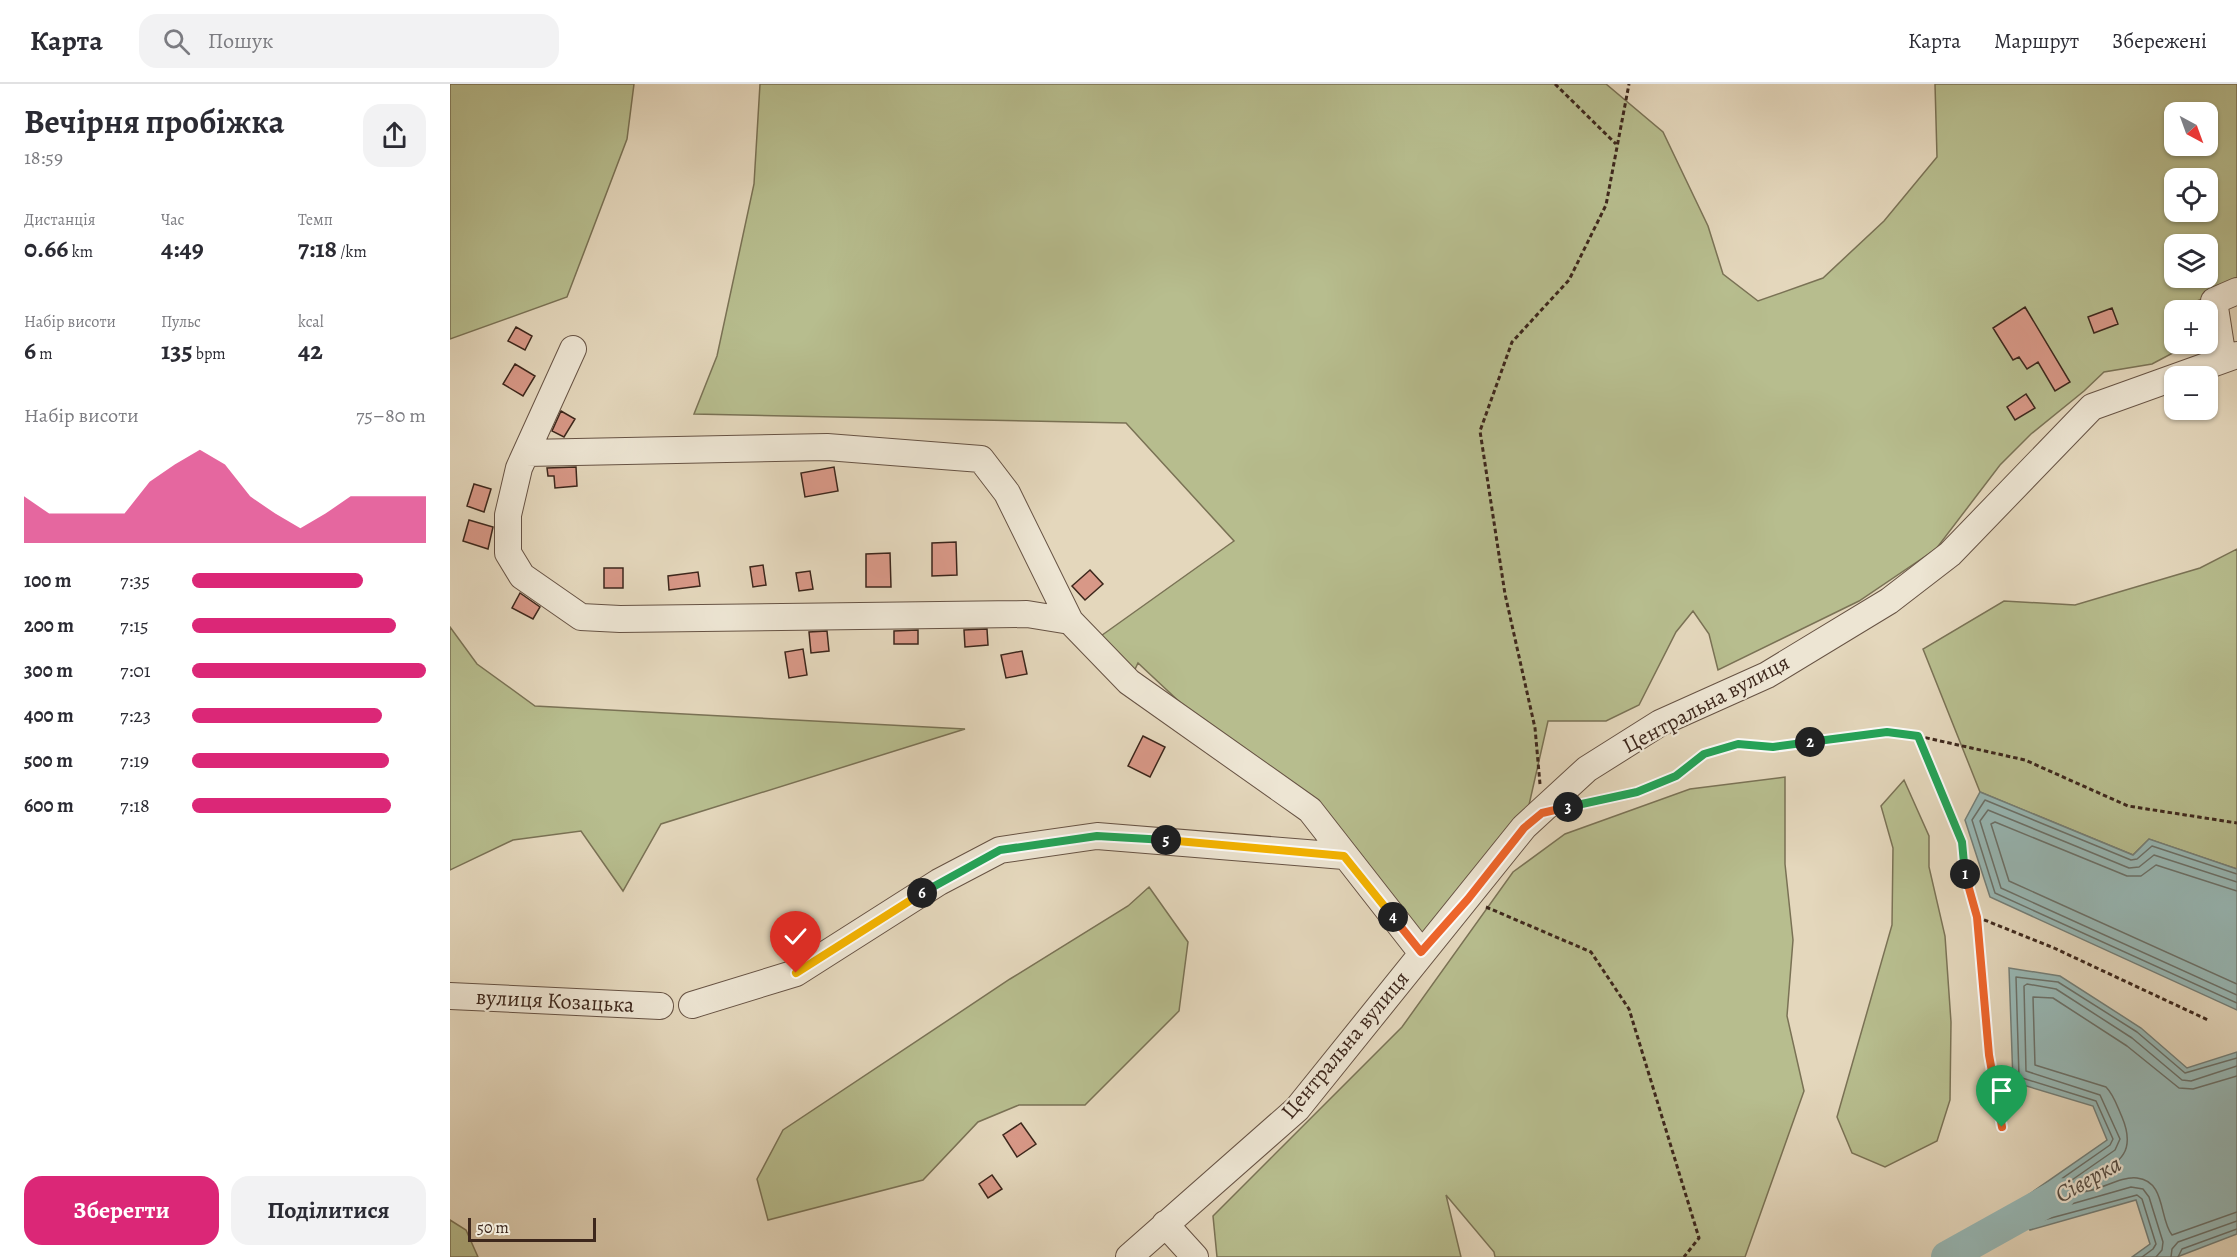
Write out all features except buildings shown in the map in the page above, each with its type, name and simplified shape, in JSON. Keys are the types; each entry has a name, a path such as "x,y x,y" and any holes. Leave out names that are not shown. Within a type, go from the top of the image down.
{"street":[{"path":"2230,357 2214,301 2237,291"},
{"path":"573,349 519,468 508,515 508,553 522,576 581,617 620,619 1016,614 1070,621"},
{"name":"Центральна вулиця","path":"1129,1257 1297,1109 1421,952 1468,899 1524,828 1587,769 1660,723 1767,675 1889,601 1950,554 2092,407 2230,357"},
{"path":"526,453 827,447 981,459 1006,493 1070,621 1129,682 1310,810 1421,952"},
{"path":"692,1005 796,973 939,882 1000,850 1097,836 1344,856"},
{"name":"вулиця Козацька","path":"450,996 660,1006"},
{"path":"1165,1224 1195,1257"}],"path":[{"path":"1556,84 1617,145"},
{"path":"1542,813 1535,728 1505,594 1480,431 1512,342 1569,280 1606,205 1629,84"},
{"path":"1576,805 1637,792 1676,776 1704,754 1738,744 1773,747 1887,732 1918,736 2025,760 2128,806 2237,823"},
{"path":"1918,736 1962,842 1966,879 1977,917 1989,1055 2002,1127"},
{"path":"1468,899 1591,952 1629,1009 1699,1238 1684,1257"},
{"path":"1977,917 2054,948 2208,1020"}],"green space":[{"path":"450,84 634,84 627,139 567,297 450,339"},
{"path":"760,84 1606,84 1663,132 1708,226 1723,274 1758,301 1823,278 1884,221 1937,157 1935,84 2237,84 2237,285 2199,300 2164,300 2164,354 2171,354 2152,364 2104,372 2031,434 2000,465 1936,549 1859,601 1718,670 1709,634 1693,611 1676,632 1639,705 1606,721 1548,721 1524,827 1421,952 1344,856 1138,663 1129,682 1091,643 1234,541 1126,423 694,414 717,356 754,184"},
{"path":"2237,549 2237,869 2149,839 2133,855 1980,792 1923,649 2004,601 2075,605 2200,568"},
{"path":"450,627 477,664 535,706 965,729 661,824 623,891 581,831 513,840 450,870"},
{"path":"1785,777 1785,864 1793,940 1787,1016 1804,1091 1745,1257 1495,1257 1494,1252 1446,1195 1461,1257 1217,1257 1213,1216 1402,1027 1513,872 1565,834 1690,789"},
{"path":"1904,780 1929,836 1929,867 1945,936 1951,1022 1950,1100 1937,1141 1885,1167 1852,1153 1837,1117 1892,925 1893,848 1881,806"},
{"path":"1149,887 1188,942 1179,1011 1085,1105 1019,1105 978,1122 923,1180 768,1220 757,1179 783,1130 1010,979 1128,906"},
{"path":"450,1220 466,1230 478,1257 450,1257"}],"water":[{"path":"1980,792 2133,855 2149,839 2237,869 2237,1010 1990,897 1965,820"},
{"path":"2009,968 2060,976 2141,1028 2187,1068 2237,1052 2237,1234 2177,1257 2132,1257 2150,1244 2136,1200 2030,1230 2018,1202 2107,1140 2093,1106 2013,1082"}],"waterway":[{"name":"Сіверка","path":"1947,1257 2060,1194"}],"route":[{"path":"796,973 939,882 1000,850 1097,836 1211,843 1344,856 1421,952 1468,899 1524,828 1542,813 1637,792 1676,776 1704,754 1738,744 1773,747 1887,732 1918,736 1962,842 1966,879 1977,917 1989,1055 2002,1127"}]}
